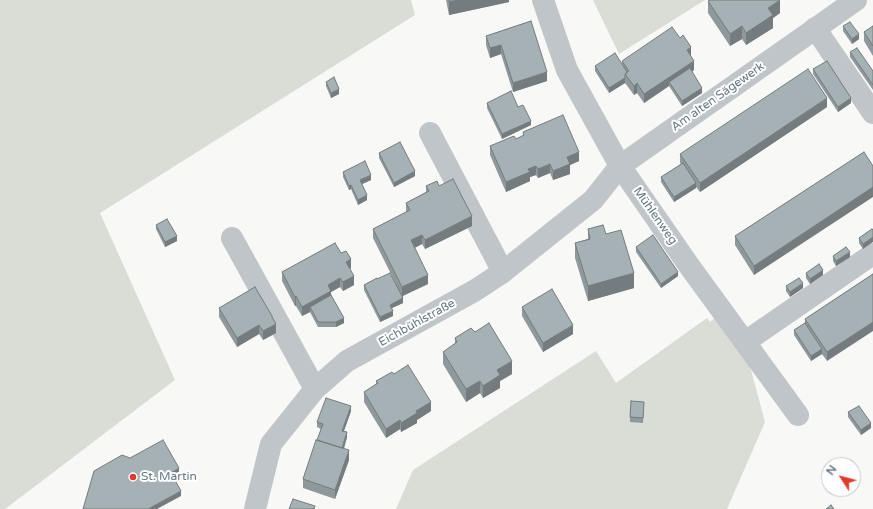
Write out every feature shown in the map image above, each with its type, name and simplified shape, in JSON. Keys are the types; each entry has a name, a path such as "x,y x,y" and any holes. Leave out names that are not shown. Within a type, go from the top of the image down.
{"street":[{"name":"Mühlenweg","path":"543,0 567,70 620,166 690,267 798,414"},
{"name":"Am alten Sägewerk","path":"620,166 856,0"},
{"path":"816,28 873,112"},
{"path":"430,133 503,272"},
{"name":"Eichbühlstraße","path":"255,509 271,444 315,389 348,361 474,291 503,272 593,200 620,166"},
{"path":"232,238 315,389"},
{"path":"745,342 873,254"}],"shaded area":[{"path":"0,0 411,0 415,15 100,213 175,380 5,509 0,509"},
{"path":"593,0 705,0 619,54"},
{"path":"716,317 748,359 765,422 727,509 396,509 413,470 596,351 616,383 707,318 710,322"}],"building":[{"path":"780,0 768,8 773,15 746,33 742,26 730,34 708,1"},
{"path":"531,21 547,72 513,83 501,45 490,48 486,36"},
{"path":"850,22 859,34 852,39 843,26"},
{"path":"873,26 873,46 864,32"},
{"path":"672,27 680,38 683,35 691,47 687,50 694,61 644,94 637,83 634,86 625,74 629,71 622,61"},
{"path":"857,48 873,71 873,85 850,52"},
{"path":"615,53 627,72 625,74 625,78 609,88 595,66"},
{"path":"827,61 851,98 838,107 813,69"},
{"path":"690,68 702,88 682,101 669,82"},
{"path":"808,69 827,98 700,183 680,154"},
{"path":"334,77 339,89 331,93 326,82"},
{"path":"511,91 518,107 523,105 531,121 502,134 487,103"},
{"path":"563,115 579,152 567,157 570,164 553,171 550,164 538,169 536,166 528,169 530,172 506,182 490,146 514,136 516,139 524,135 523,132"},
{"path":"400,142 415,171 394,183 379,153"},
{"path":"864,152 873,166 873,187 754,266 735,236"},
{"path":"365,161 371,175 360,180 367,195 358,200 351,185 349,186 343,172"},
{"path":"683,163 696,183 674,197 661,177"},
{"path":"453,179 472,216 425,240 422,235 411,240 428,275 402,287 373,229 410,210 406,203 429,191 426,186 437,181 439,186"},
{"path":"167,219 177,236 165,242 156,225"},
{"path":"603,225 606,234 621,230 634,273 588,286 575,243 590,239 588,229"},
{"path":"872,229 873,237 863,244 859,238"},
{"path":"653,235 678,272 661,284 636,247"},
{"path":"335,243 341,253 346,251 351,259 346,262 354,276 343,282 340,278 328,285 331,291 302,307 282,272"},
{"path":"846,247 850,252 836,261 833,256"},
{"path":"819,264 823,270 810,279 806,273"},
{"path":"390,273 403,298 390,305 393,311 380,317 364,285"},
{"path":"873,274 873,322 827,352 805,319"},
{"path":"799,278 803,283 790,292 786,286"},
{"path":"255,287 276,324 263,331 259,325 237,338 219,308"},
{"path":"552,289 573,325 543,343 522,307"},
{"path":"331,295 344,318 336,322 318,322 310,307"},
{"path":"489,323 512,361 497,370 500,375 483,386 480,381 466,389 443,352 457,342 455,338 471,328 475,332"},
{"path":"805,323 822,349 811,356 794,330"},
{"path":"408,365 431,402 416,411 417,413 401,423 400,420 386,429 364,392 378,383 376,381 392,372 394,374"},
{"path":"326,398 351,406 342,431 347,432 342,448 317,440 323,424 317,422"},
{"path":"631,401 644,402 643,418 630,417"},
{"path":"859,406 871,423 861,430 848,412"},
{"name":"St. Martin","path":"163,440 179,468 171,473 181,491 148,509 83,509 94,471 122,455 130,458"},
{"path":"316,440 349,450 335,490 303,479"},
{"path":"293,499 315,506 314,509 289,509"},
{"path":"831,505 834,509 826,509"}],"place":[{"name":"St. Martin","path":"133,477"}]}
